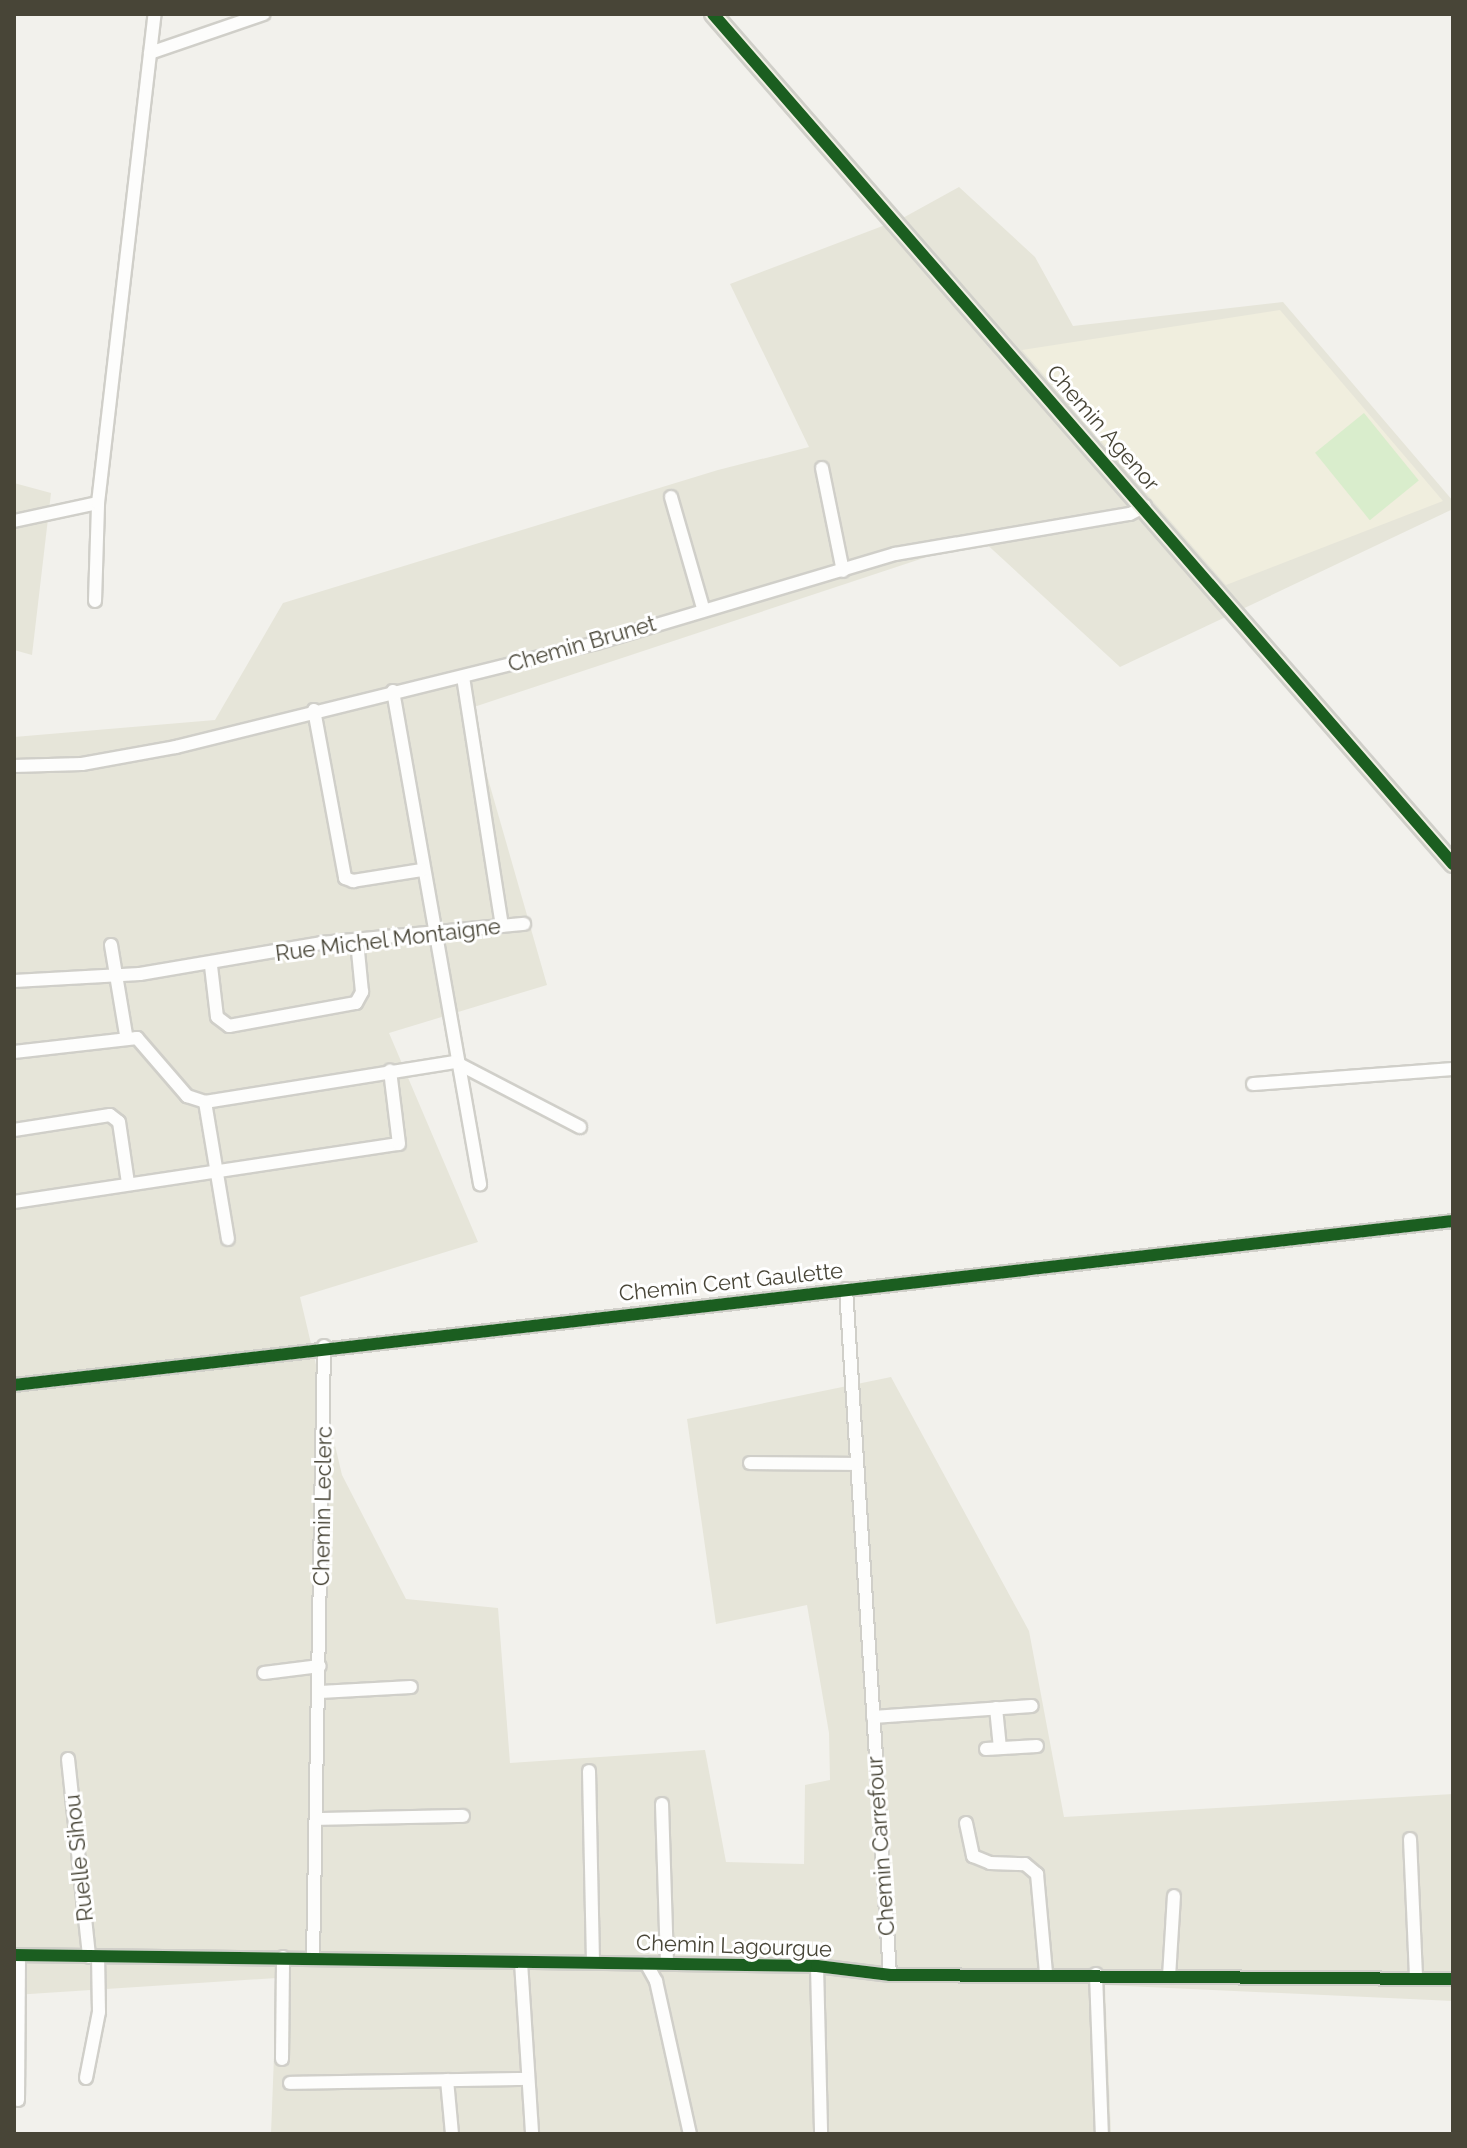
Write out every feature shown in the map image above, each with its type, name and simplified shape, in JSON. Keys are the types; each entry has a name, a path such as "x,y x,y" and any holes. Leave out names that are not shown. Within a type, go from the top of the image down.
{"main road":[{"name":"Chemin Agenor","path":"699,14 715,19 1145,506 1453,864"}],"street":[{"path":"95,601 98,503 155,14"},
{"path":"150,53 264,14"},
{"path":"822,468 843,571"},
{"path":"671,497 703,608"},
{"path":"14,521 98,503"},
{"name":"Chemin Brunet","path":"14,766 82,764 176,747 314,710 463,677 943,543 1130,514 1145,506"},
{"path":"463,677 502,926"},
{"path":"393,691 455,1062 480,1184"},
{"path":"314,710 345,878 353,881 422,870"},
{"name":"Rue Michel Montaigne","path":"14,981 211,966 357,941 434,936 524,924"},
{"path":"211,966 217,1017 229,1026 356,1003 362,992 357,941"},
{"path":"111,945 126,1035"},
{"path":"14,1052 126,1035 145,1044 187,1096 205,1102 455,1062 580,1127"},
{"path":"1253,1084 1453,1069"},
{"path":"14,1202 399,1144 390,1071"},
{"path":"205,1102 228,1239"},
{"path":"14,1130 110,1115 119,1122 128,1183"},
{"name":"Chemin Cent Gaulette","path":"14,1385 324,1346 1453,1221"},
{"name":"Chemin Carrefour","path":"846,1289 890,1975"},
{"name":"Chemin Leclerc","path":"313,1959 324,1346"},
{"path":"750,1463 857,1464"},
{"path":"264,1673 320,1666"},
{"path":"320,1692 411,1687"},
{"path":"873,1717 1032,1706"},
{"path":"996,1708 1000,1748"},
{"path":"986,1749 1037,1746"},
{"name":"Ruelle Sihou","path":"68,1759 94,1957"},
{"path":"589,1771 593,1963"},
{"path":"662,1804 667,1964"},
{"path":"317,1819 463,1816"},
{"path":"966,1823 973,1856 990,1863 1025,1864 1037,1874 1046,1973"},
{"path":"1410,1839 1416,1979"},
{"path":"1169,1977 1174,1896"},
{"name":"Chemin Lagourgue","path":"18,2100 17,1955 817,1966 890,1975 1046,1973 1453,1979"},
{"path":"86,2078 99,2012 94,1957"},
{"path":"282,2059 283,1957"},
{"path":"521,1962 532,2134"},
{"path":"646,1963 656,1981 690,2134"},
{"name":"Chemin Lagourgue","path":"817,1966 821,2134"},
{"path":"1096,1974 1102,2134"},
{"path":"290,2083 527,2079"},
{"path":"447,2080 452,2134"}],"shaded area":[{"path":"959,187 1035,257 1073,326 1283,302 1453,501 1453,509 1120,667 981,539 468,709 547,985 389,1033 478,1242 300,1297 342,1475 406,1599 498,1608 510,1763 705,1750 726,1862 804,1864 805,1785 830,1780 829,1733 807,1605 716,1624 687,1419 891,1377 1029,1631 1064,1817 1453,1794 1453,2001 1105,1985 1111,2134 271,2134 277,1978 14,1995 14,737 215,720 283,603 718,470 809,447 730,284 901,219"},
{"path":"1280,310 1443,501 1226,585 1022,350"},
{"path":"14,483 51,493 32,655 14,650"}],"green space":[{"path":"1364,413 1419,481 1370,520 1315,453"}],"cycle path":[{"path":"713,14 1453,864"},
{"path":"14,1385 1453,1221"},
{"path":"14,1955 817,1966 890,1975 1453,1979"}]}
